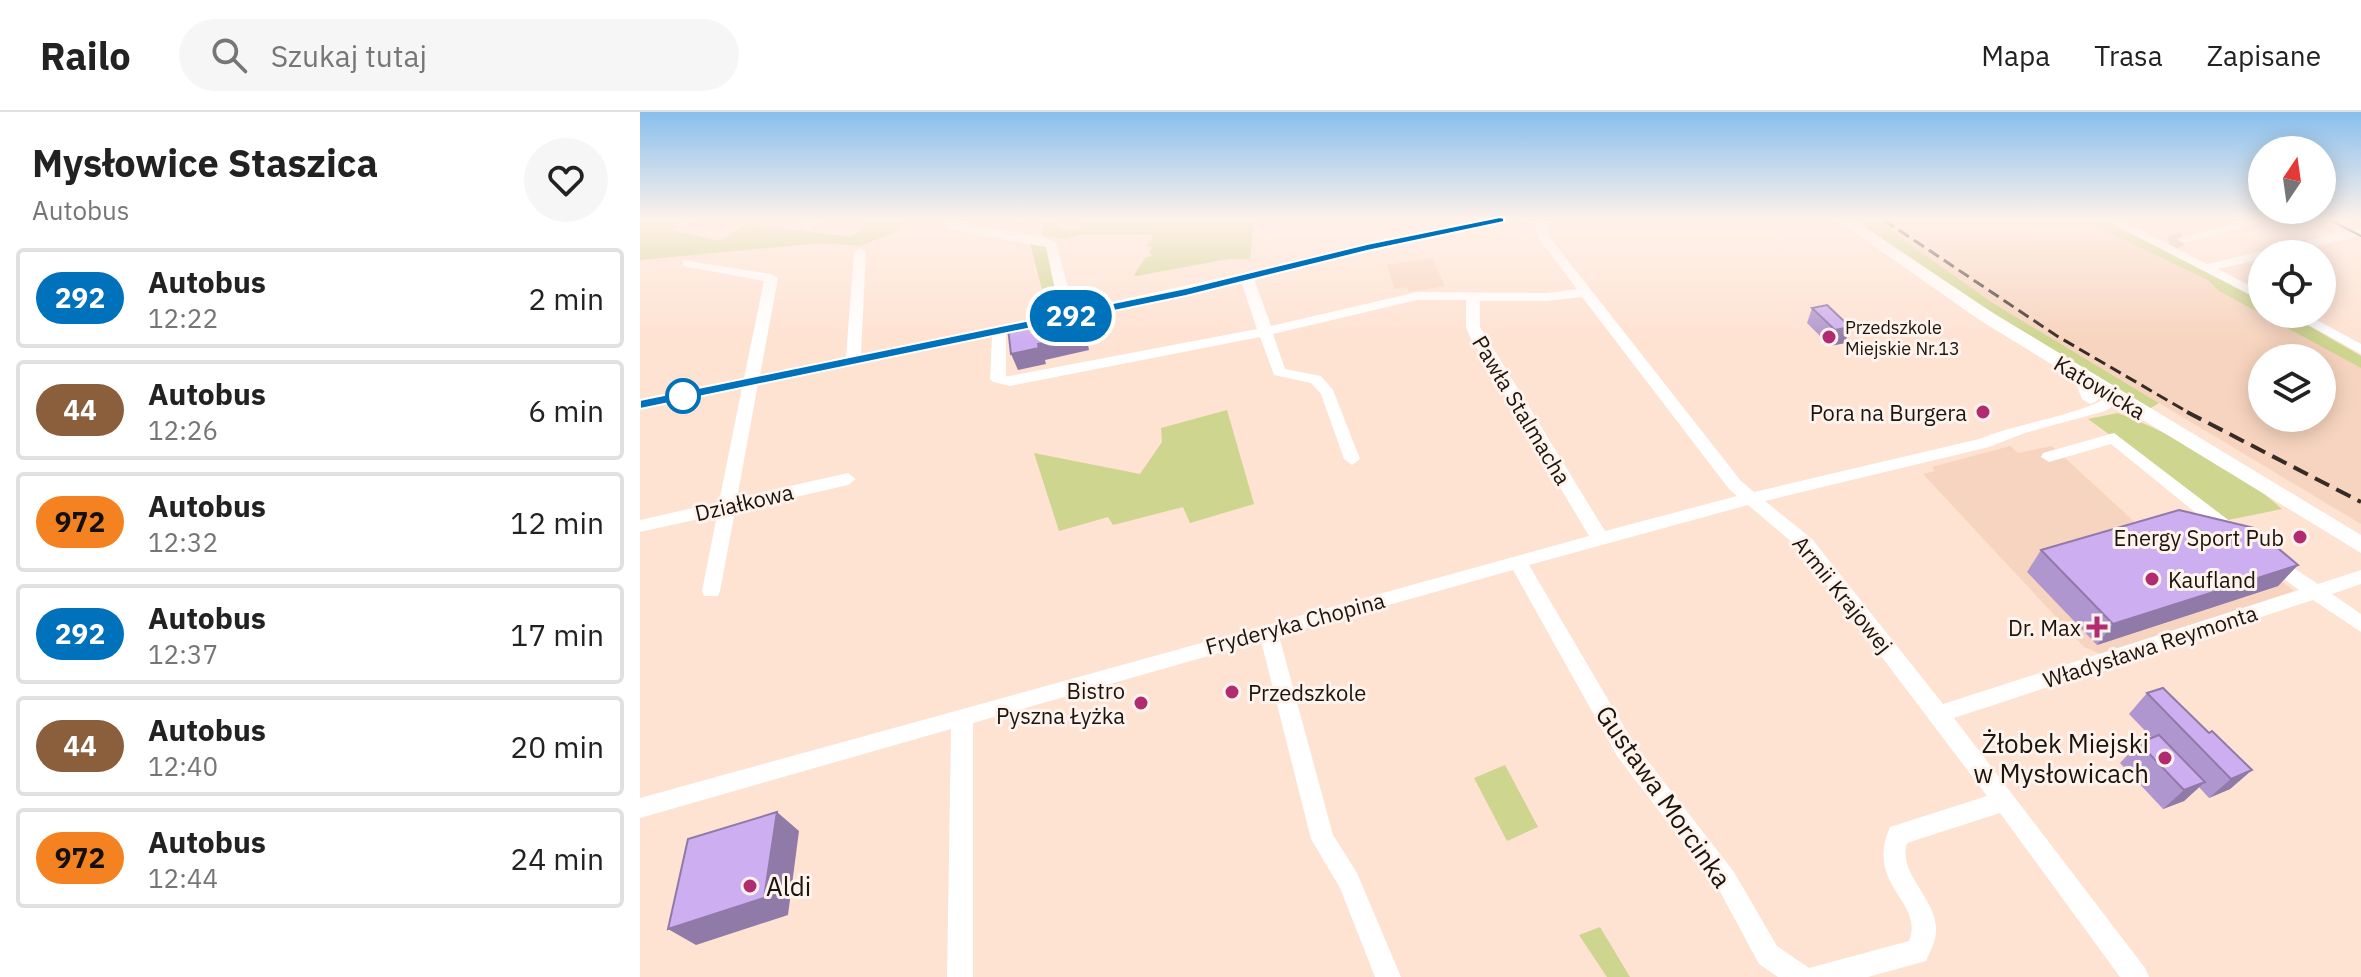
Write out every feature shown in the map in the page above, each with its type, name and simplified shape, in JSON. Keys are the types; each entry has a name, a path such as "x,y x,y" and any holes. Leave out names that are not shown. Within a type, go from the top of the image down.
{"main road":[{"name":"Katowicka","path":"1903,260 1974,309 2361,545"}],"street":[{"path":"853,361 859,260"},
{"path":"1055,260 1068,316"},
{"path":"640,404 999,331 1318,260"},
{"name":"Armii Krajowej","path":"1562,260 1735,485 1806,544 2006,801 2136,977"},
{"path":"2196,260 2248,290"},
{"path":"2206,268 2238,260"},
{"path":"688,263 771,278 711,591"},
{"path":"1247,278 1279,372 1316,379 1328,393 1352,459"},
{"path":"999,331 998,379 1010,381 1305,324 1417,296 1547,297 1586,292"},
{"name":"Pawła Stalmacha","path":"1473,296 1473,327 1477,337 1600,539"},
{"path":"2322,328 2361,350"},
{"path":"2339,337 2361,332"},
{"path":"2079,374 2094,403"},
{"name":"Fryderyka Chopina","path":"1953,449 1994,428 2025,423 2116,397"},
{"name":"Fryderyka Chopina","path":"2094,403 2150,417"},
{"name":"Fryderyka Chopina","path":"640,808 1600,539 1752,498 1983,443 2025,423"},
{"path":"2049,457 2114,438 2250,545 2361,624"},
{"name":"Działkowa","path":"640,526 848,479"},
{"name":"Gustawa Morcinka","path":"1518,562 1625,749 1726,880 1768,955 1800,977"},
{"name":"Władysława Reymonta","path":"1939,714 2361,577"},
{"path":"1268,630 1323,839 1349,881 1388,977"},
{"path":"960,977 962,717"},
{"path":"1818,977 1917,952 1925,932 1919,911 1891,860 1891,846 1898,835 2006,801"}],"shaded area":[{"path":"1433,260 1445,286 1409,292 1407,287 1394,289 1387,265"},
{"path":"1932,260 2185,260 2242,289 2248,296 2248,328 2312,328 2361,356 2361,524 1993,303"},
{"path":"2010,446 2018,453 2052,446 2139,526 2198,513 2294,591 2103,655 2084,647 1923,474 1935,471 1932,467"}],"green space":[{"path":"1034,260 1050,260 1059,308 1047,309"},
{"path":"1144,260 1221,260 1136,276"},
{"path":"1914,260 1932,260 1993,303 2159,403 2149,409 1967,297"},
{"path":"2167,260 2185,260 2248,292 2248,307 2219,291 2208,280"},
{"path":"2287,328 2312,328 2361,356 2361,368 2336,354 2336,344 2317,344"},
{"path":"1227,410 1254,504 1190,523 1183,507 1113,525 1108,517 1059,531 1034,453 1140,474 1162,442 1161,428"},
{"path":"2118,413 2204,454 2282,509 2228,520 2088,419"},
{"path":"1505,765 1538,827 1507,841 1474,778"},
{"path":"1600,927 1630,977 1607,977 1579,935"}],"building":[{"path":"1827,305 1850,327 1835,330 1812,308"},
{"path":"1079,313 1083,334 1038,344 1039,348 1011,354 1008,328"},
{"name":"Kaufland","path":"2179,510 2254,528 2298,565 2113,624 2041,550"},
{"path":"2163,688 2252,770 2231,779 2147,693"},
{"path":"2159,735 2205,782 2184,790 2139,743"},
{"path":"777,812 764,898 668,929 688,839"}],"railway":[{"path":"1944,260 2057,336 2191,414"},
{"path":"2187,412 2361,502"}],"bus line":[{"name":"292","path":"640,404 1186,292 1318,260"}],"place":[{"name":"Przedszkole Miejskie Nr.13","path":"1829,337"},
{"name":"Pora na Burgera","path":"1983,412"},
{"name":"Energy Sport Pub","path":"2300,537"},
{"name":"Kaufland","path":"2152,579"},
{"name":"Dr. Max","path":"2097,627"},
{"name":"Przedszkole","path":"1232,692"},
{"name":"Bistro Pyszna Łyżka","path":"1141,703"},
{"name":"Żłobek Miejski w Mysłowicach","path":"2165,758"},
{"name":"Aldi","path":"750,886"}]}
